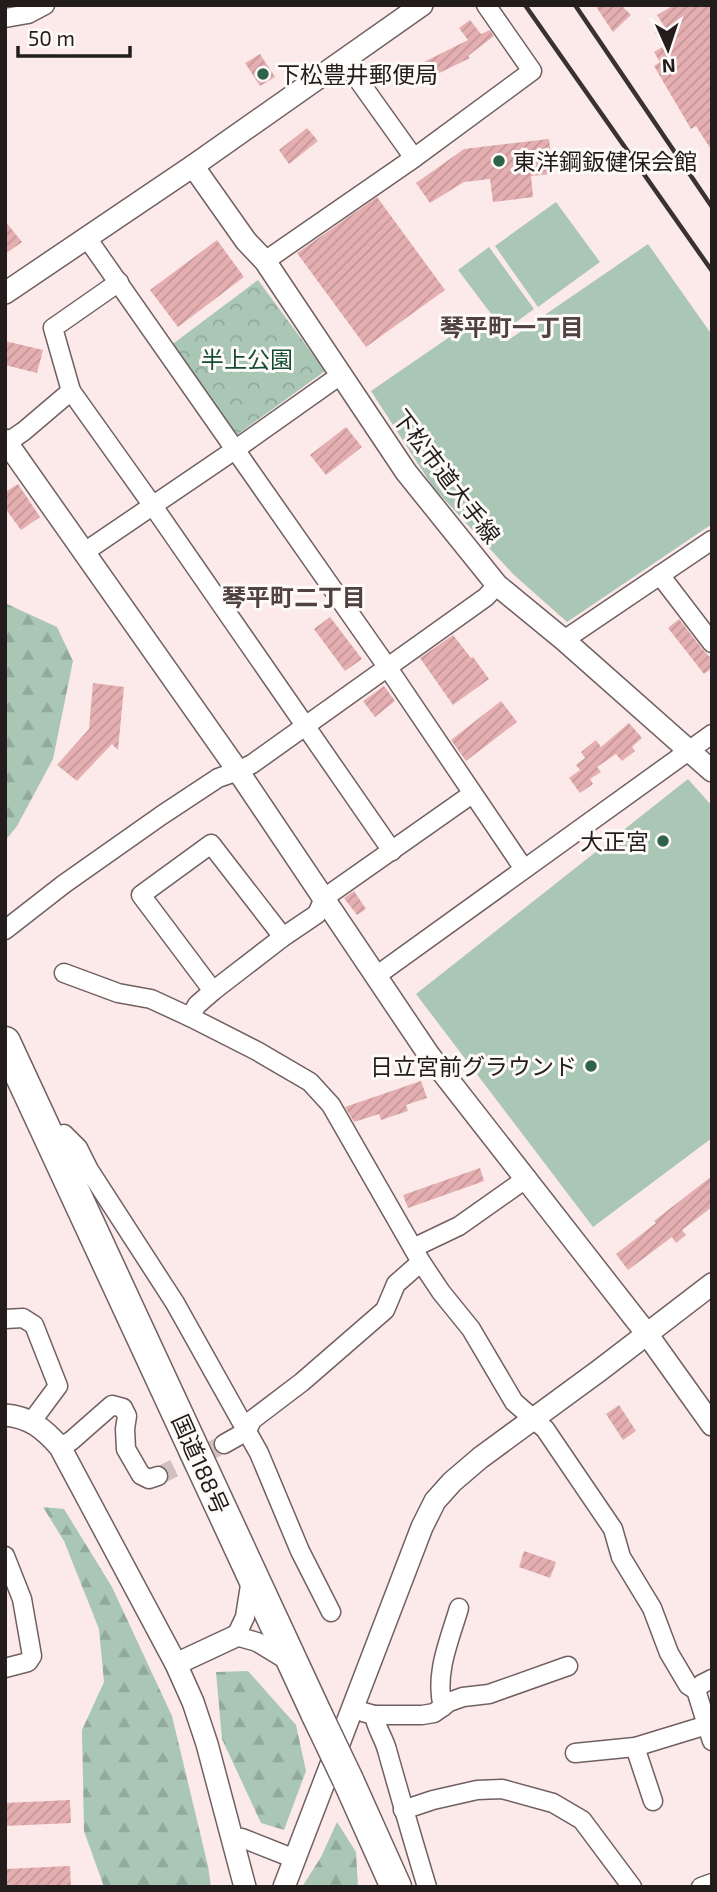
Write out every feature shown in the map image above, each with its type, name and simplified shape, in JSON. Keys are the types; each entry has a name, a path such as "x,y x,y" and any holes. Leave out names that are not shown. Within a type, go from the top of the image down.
{"highway":[{"name":"国道188号","path":"5,1042 396,1887"}],"street":[{"path":"5,18 28,14 45,5"},
{"path":"5,293 193,166 422,5"},
{"path":"265,261 414,158 532,71 486,5"},
{"path":"344,60 414,158"},
{"name":"下松市道大手線","path":"193,166 246,241 265,261 406,472 497,584 712,771"},
{"path":"87,238 388,668 524,869"},
{"path":"119,282 53,328 71,391 392,850"},
{"path":"83,553 342,374"},
{"path":"71,391 24,431 6,442 238,771 429,1055 647,1334 712,1425"},
{"path":"564,640 712,540"},
{"path":"660,575 712,643"},
{"path":"5,930 64,884 162,815 218,778 252,764 486,597 497,584"},
{"path":"376,976 712,734"},
{"path":"190,1017 197,1005 213,991 317,914 324,898 472,794"},
{"path":"213,991 141,895 211,844 283,937"},
{"path":"64,973 118,993 151,999 257,1051 310,1082 331,1105 417,1255 441,1292 471,1329 514,1402 545,1429 613,1529 621,1557 652,1608 669,1653 688,1685 696,1690 709,1733 635,1747 575,1753"},
{"path":"50,1137 64,1134 78,1148 89,1170 175,1303 259,1453 300,1551 331,1612"},
{"path":"224,1444 247,1431 251,1420 302,1382 385,1310 396,1284 417,1255 527,1178"},
{"path":"284,1887 422,1527 435,1501 480,1458 712,1284"},
{"path":"5,1319 23,1318 34,1325 58,1386 32,1421"},
{"path":"60,1447 71,1441 112,1405 123,1408 127,1416 126,1449 141,1475 149,1479 158,1476"},
{"path":"5,1415 32,1421 45,1430 60,1447 176,1664 193,1702 207,1744 245,1887"},
{"path":"5,1556 22,1599 32,1656 28,1662 5,1668"},
{"path":"176,1664 236,1636 245,1617 252,1576"},
{"path":"443,1707 440,1695 443,1662 459,1608"},
{"path":"236,1636 257,1642 293,1663"},
{"path":"353,1709 374,1715 435,1713 449,1702 463,1697 489,1694 568,1666"},
{"path":"696,1690 712,1679"},
{"path":"374,1715 386,1746 427,1887"},
{"path":"635,1747 653,1801"},
{"path":"403,1810 477,1790 502,1789 553,1803 582,1820 632,1887"},
{"path":"233,1838 242,1838 295,1859"},
{"path":"701,1887 712,1882"}],"green space":[{"path":"556,202 600,262 538,307 495,246"},
{"path":"648,244 712,335 712,524 567,622 513,574 433,487 371,391 483,314 507,341"},
{"path":"489,247 534,309 504,331 458,270"},
{"name":"半上公園","path":"258,280 325,371 234,437 170,346"},
{"path":"7,604 57,627 73,661 53,759 17,826 5,841 5,606"},
{"name":"日立宮前グラウンド","path":"688,779 712,806 712,1138 593,1227 416,994"},
{"path":"43,1507 64,1509 112,1587 172,1716 211,1887 104,1887 84,1831 82,1730 104,1682 99,1629 64,1541"},
{"path":"248,1671 296,1725 306,1771 284,1830 261,1823 222,1739 216,1672"},
{"path":"337,1822 356,1852 358,1887 302,1887 321,1857"}],"building":[{"path":"595,5 621,5 631,15 613,32"},
{"path":"674,5 712,5 712,151 696,126 691,129 654,66 660,62 654,52 664,46 655,32 664,26 657,15"},
{"path":"470,20 481,34 490,30 494,36 468,56 470,58 431,77 424,62 468,40 459,28"},
{"path":"260,54 275,77 260,86 245,63"},
{"path":"307,128 318,141 289,164 279,150"},
{"name":"東洋鋼鈑健保会館","path":"549,139 553,174 531,176 533,197 493,202 490,179 464,182 430,203 416,183 464,149"},
{"path":"377,197 445,290 366,347 297,253"},
{"path":"5,221 22,242 5,254"},
{"path":"217,240 244,277 178,327 150,290"},
{"path":"5,341 43,350 37,373 5,365"},
{"path":"346,427 362,447 326,475 310,455"},
{"path":"18,484 40,517 21,530 5,508 5,492"},
{"path":"330,617 362,659 345,671 314,629"},
{"path":"679,619 712,659 712,668 704,674 668,628"},
{"path":"453,635 489,679 453,705 420,658"},
{"path":"93,683 124,687 118,750 112,744 77,781 57,765 89,729"},
{"path":"384,686 395,701 375,717 363,701"},
{"path":"501,701 517,722 466,761 451,740"},
{"path":"629,723 642,738 632,747 635,751 622,761 616,754 597,767 601,772 590,779 593,784 580,793 569,778 580,770 576,765 585,758 581,752 596,740 601,747"},
{"path":"354,891 366,909 357,915 344,898"},
{"path":"421,1081 427,1098 406,1105 408,1111 381,1120 379,1114 354,1122 345,1107"},
{"path":"480,1168 484,1181 408,1208 403,1195"},
{"path":"712,1176 712,1207 682,1230 686,1235 676,1243 672,1237 628,1270 616,1254"},
{"path":"619,1405 636,1431 623,1440 606,1414"},
{"path":"524,1551 556,1562 550,1578 519,1567"},
{"path":"70,1800 71,1823 5,1826 5,1803"},
{"path":"70,1866 71,1887 5,1887 5,1869"}],"tunnel":[{"path":"158,1476 224,1444"}],"railway":[{"path":"525,5 712,271"},
{"path":"575,5 712,207"}],"place":[{"name":"下松豊井郵便局","path":"263,74"},
{"name":"東洋鋼鈑健保会館","path":"499,161"},
{"name":"大正宮","path":"663,841"},
{"name":"日立宮前グラウンド","path":"591,1066"}],"district":[{"name":"琴平町一丁目","path":"512,326"},
{"name":"琴平町二丁目","path":"294,596"}]}
